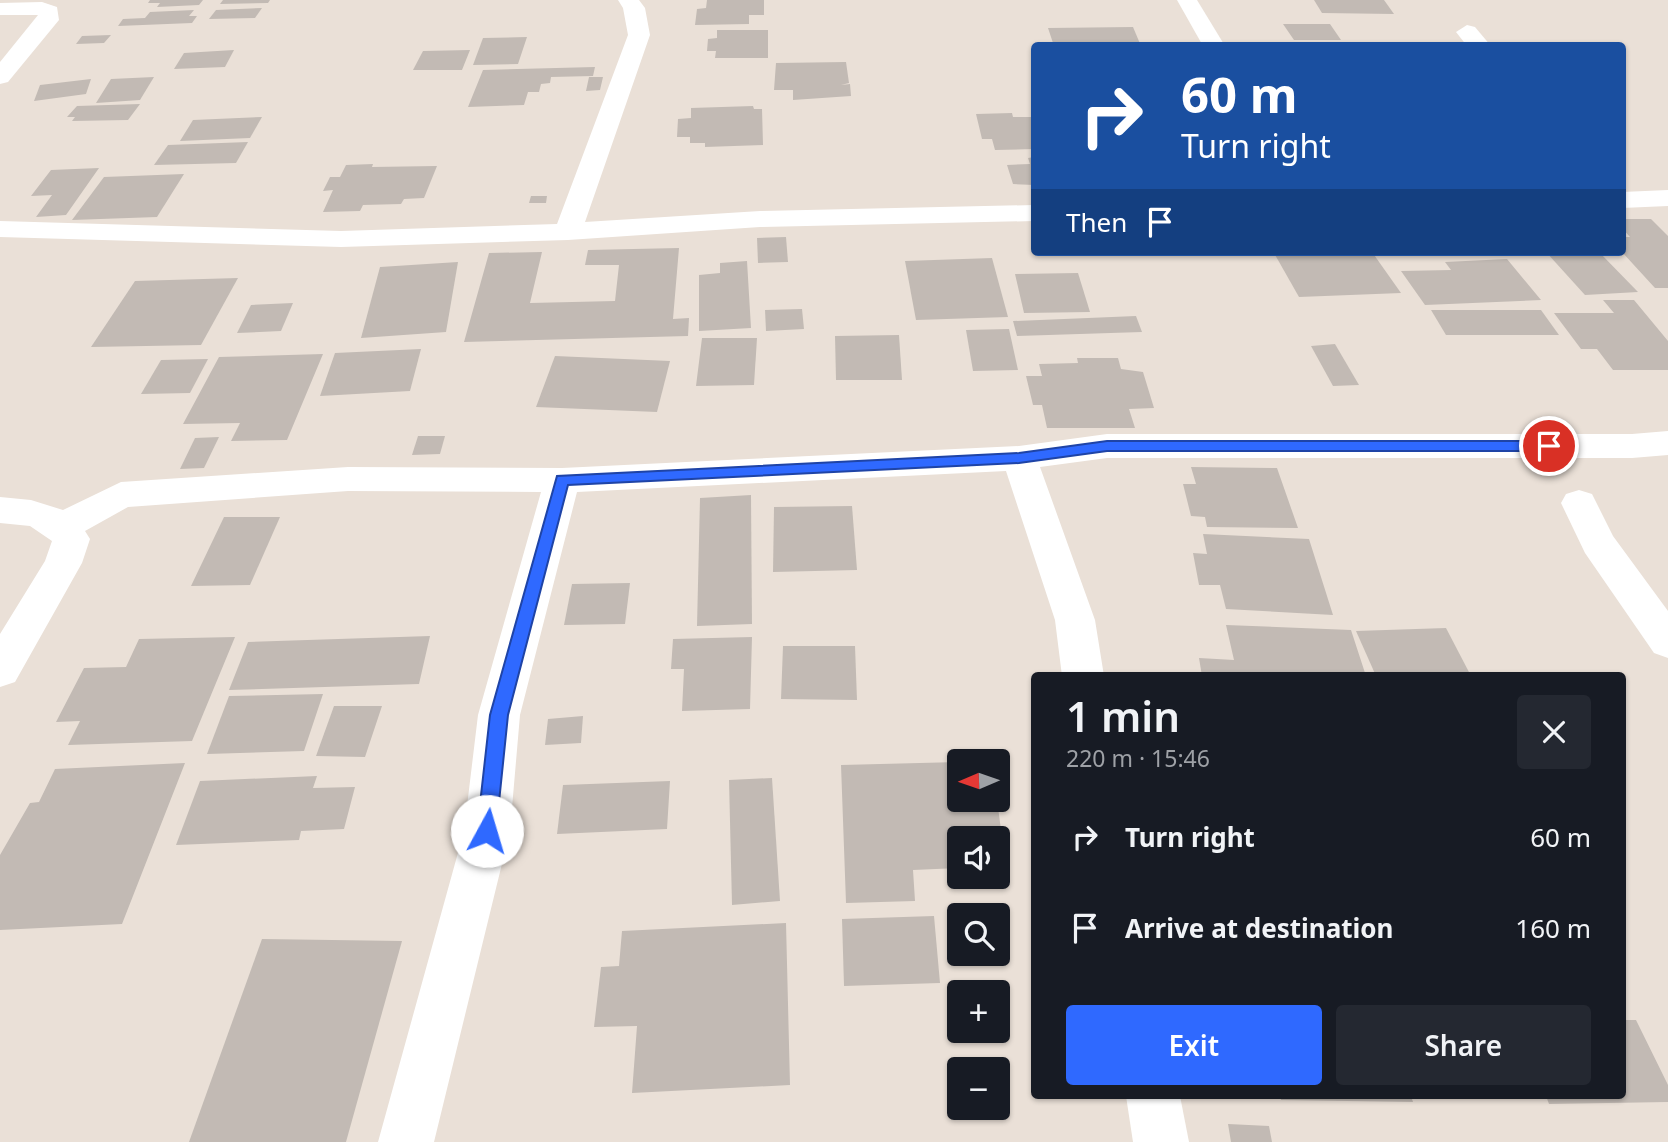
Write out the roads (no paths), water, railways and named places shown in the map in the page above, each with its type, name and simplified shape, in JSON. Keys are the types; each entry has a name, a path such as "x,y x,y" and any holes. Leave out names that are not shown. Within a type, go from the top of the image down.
{"street":[{"path":"568,232 639,35 634,8 628,0"},
{"path":"1187,0 1212,42"},
{"path":"0,9 51,5 48,20 0,77"},
{"path":"1626,197 1668,198"},
{"path":"0,229 341,239 568,232 760,219 1031,213"},
{"path":"63,527 121,495 348,479 562,480 1019,458 1107,446 1632,446 1668,443"},
{"path":"1019,458 1075,620 1082,672"},
{"path":"406,1142 487,831 499,715 562,480"},
{"path":"1579,503 1598,543 1668,642"},
{"path":"0,510 46,516 63,527 71,539 63,562 0,670"},
{"path":"1154,1099 1161,1142"}]}
